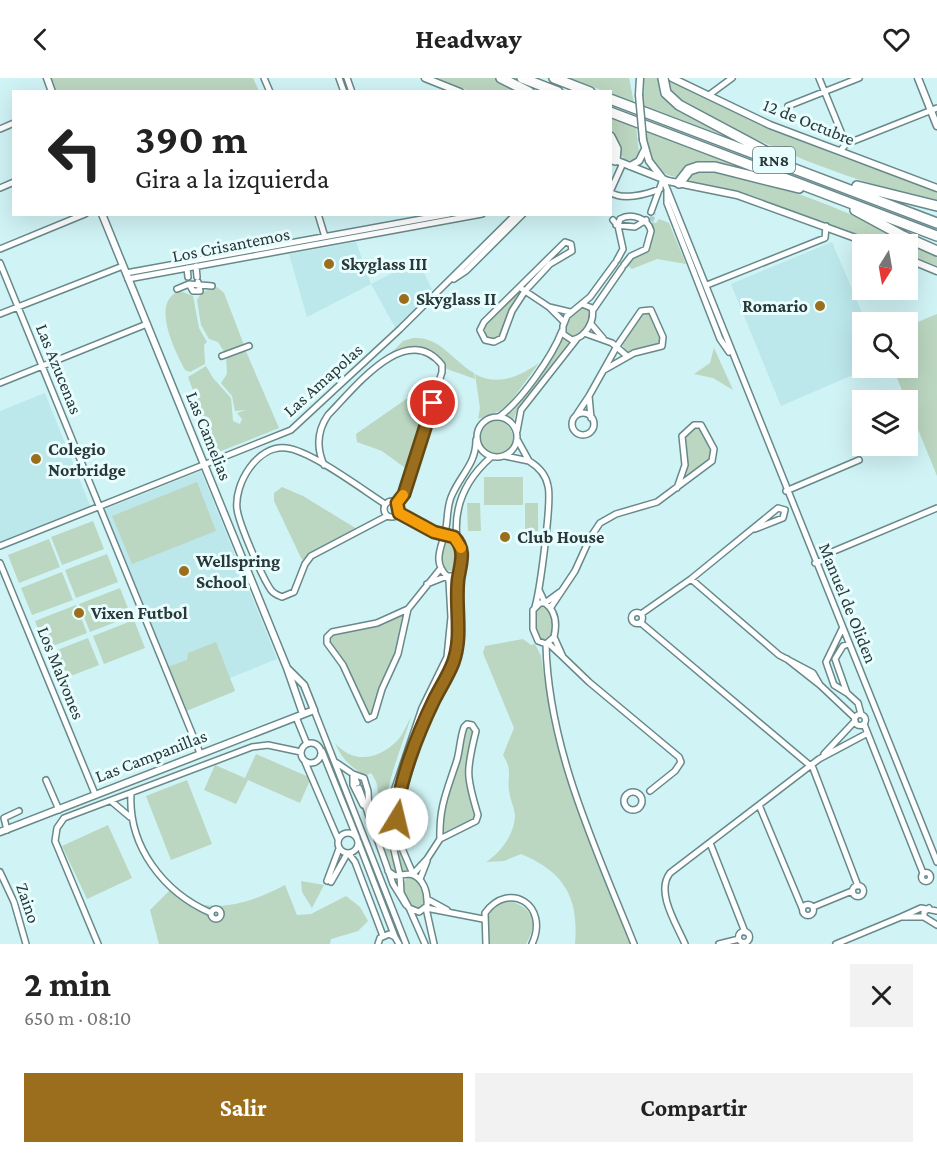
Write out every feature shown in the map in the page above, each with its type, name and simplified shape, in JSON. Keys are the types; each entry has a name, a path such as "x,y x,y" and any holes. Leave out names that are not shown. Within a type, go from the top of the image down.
{"highway":[{"path":"501,78 525,90"},
{"path":"522,78 553,90"},
{"path":"555,78 586,90"},
{"path":"663,78 666,93 679,105 813,175 937,206"},
{"name":"RN8","path":"612,100 937,223"},
{"name":"RN8","path":"612,113 937,236"},
{"path":"612,141 619,162"},
{"path":"679,183 689,170 710,167 829,194 901,235 937,251"}],"street":[{"path":"339,78 343,89"},
{"path":"425,78 455,90"},
{"name":"12 de Octubre","path":"672,78 770,125 937,188"},
{"path":"709,95 732,78"},
{"path":"819,78 846,144"},
{"path":"788,106 859,78"},
{"path":"918,78 934,109 937,126"},
{"path":"638,80 644,151 663,179"},
{"path":"343,89 348,81"},
{"path":"840,151 846,144 934,109"},
{"path":"619,162 639,160 644,151"},
{"path":"619,162 663,179 737,195 852,236"},
{"path":"612,185 619,162"},
{"name":"Manuel de Oliden","path":"663,179 662,191 720,339 732,356"},
{"path":"612,193 623,197 662,191"},
{"path":"652,213 662,191"},
{"name":"Manuel de Oliden","path":"662,191 707,285 732,356 786,492 937,862"},
{"path":"0,249 80,216"},
{"name":"Las Camelias","path":"103,216 287,668 303,714"},
{"path":"319,216 325,239"},
{"path":"397,216 400,226"},
{"path":"406,216 408,224"},
{"name":"Los Crisantemos","path":"127,276 191,266 442,216"},
{"name":"Los Crisantemos","path":"408,224 465,216"},
{"name":"Las Amapolas","path":"0,546 294,428 445,285 514,216"},
{"name":"Las Amapolas","path":"445,285 466,271 521,216"},
{"path":"439,547 445,537 449,502 474,458 482,423 499,417 513,406 555,347 570,312 582,304 616,261 623,249 618,226 620,219 626,216 648,222"},
{"path":"612,220 618,226 634,227 648,222"},
{"path":"504,457 513,450 521,410 591,324 593,310 623,266 634,254 642,252 648,245 648,222"},
{"path":"707,285 825,238 826,226"},
{"path":"562,243 569,243 573,247 571,253 550,264 525,291 512,310 502,338 494,342 486,340 480,330 484,321 504,305 518,287 562,243"},
{"path":"623,249 634,254"},
{"name":"Las Azucenas","path":"0,263 200,753"},
{"path":"918,263 937,271"},
{"path":"0,314 123,266"},
{"path":"191,266 198,280 200,291"},
{"path":"191,266 189,281 193,291"},
{"path":"198,280 212,286 200,291 177,289 189,281 198,280"},
{"path":"518,287 549,307 563,326 565,336 576,340"},
{"path":"582,304 590,305 593,310"},
{"path":"549,307 570,312"},
{"path":"590,396 593,428 582,435 572,427 572,421 590,396 604,370 617,346 641,311 651,310 664,343 660,348 627,356 604,370"},
{"path":"0,383 147,324"},
{"path":"591,324 604,339"},
{"path":"584,333 604,339 617,346 627,356"},
{"path":"222,356 249,345"},
{"path":"325,467 318,443 321,425 327,415 391,355 413,350 431,355 442,365 442,372 410,474 397,503 399,513 445,537 457,540"},
{"path":"576,415 583,413 591,418"},
{"path":"499,417 510,422 529,461 543,474 549,489 533,629 538,641 547,643 589,682 679,757 681,762 678,769 650,791 634,810 626,806 627,795 650,791"},
{"path":"551,607 575,572 590,538 600,523 616,514 657,502 677,488 713,459 714,449 701,425 694,425 682,436 685,465 677,488"},
{"path":"477,440 481,451 491,457 515,456 529,461"},
{"path":"385,504 296,450 278,448 255,461 243,482 237,506 238,514 273,593 282,597 291,595 296,588 305,564 311,556 387,516 394,517 399,513"},
{"path":"434,944 426,908 427,899 420,879 413,874 404,856 398,831 399,797 427,718 449,671 458,639 459,573 462,554 457,540 456,516 459,501 473,477 491,457"},
{"path":"786,492 859,460"},
{"path":"387,516 383,510 385,504 391,501 397,503"},
{"path":"755,529 783,518 785,510 778,508 691,579 641,614 634,613 631,618 633,623 641,623 811,766 858,885 863,890 861,896 856,897 852,891"},
{"path":"814,561 937,508"},
{"path":"422,526 435,538 439,547 441,568 447,576 451,592 450,637 442,668 422,708 391,800 390,834 402,893 424,944"},
{"name":"Los Malvones","path":"0,563 95,794"},
{"path":"408,609 377,623 332,632 327,637 327,643 343,665 368,719 374,716 382,689 395,662 408,609 441,568"},
{"path":"426,585 459,573"},
{"path":"691,579 820,685 859,725 864,724"},
{"path":"539,590 545,603 551,607 555,621 554,637 563,657"},
{"path":"535,607 545,603 561,591"},
{"path":"641,614 641,623"},
{"path":"842,629 826,662 834,685 855,698 861,714 865,717 866,734 923,873"},
{"path":"547,643 554,637"},
{"path":"547,643 551,696 574,785 595,848 634,944"},
{"path":"847,693 834,664 836,654 848,644"},
{"name":"Las Camelias","path":"287,668 304,685 406,944"},
{"path":"442,668 449,671"},
{"name":"Las Campanillas","path":"4,831 314,710"},
{"path":"685,944 666,899 665,882 670,873 811,766 861,714"},
{"path":"296,717 307,744"},
{"path":"388,871 395,876 413,874 427,859 440,839 442,800 457,759 464,727 470,724 476,731 470,752 467,779 478,818 473,823 440,839"},
{"path":"819,759 866,734"},
{"path":"301,752 307,744 315,743 322,751 399,944"},
{"path":"98,944 55,836 64,818 252,747 268,746 301,752"},
{"path":"305,762 312,764 319,761 322,751"},
{"path":"301,752 338,839 339,849 329,882 348,854 356,850 357,839"},
{"path":"336,762 358,782 388,871 397,892 408,906 415,912 426,908 483,919"},
{"path":"358,782 364,778 368,791 369,817"},
{"path":"46,780 59,810"},
{"path":"358,782 359,800 366,808"},
{"path":"131,793 131,818 141,848 162,878 184,898 211,913"},
{"path":"638,794 642,802"},
{"path":"111,801 131,818"},
{"path":"759,805 803,914 808,916 813,913 813,907"},
{"path":"4,831 5,816 20,811"},
{"path":"338,839 345,833 357,839"},
{"path":"710,843 745,932 749,935 748,942 742,943 739,939"},
{"path":"339,849 355,862 383,936"},
{"path":"420,879 427,859"},
{"name":"Zaino","path":"0,872 14,902 26,944"},
{"path":"813,907 852,891 858,885"},
{"path":"486,944 483,919 488,909 500,901 513,898 531,905 537,915 537,928 532,944"},
{"path":"427,899 448,911"},
{"path":"802,908 808,904 813,907"},
{"path":"836,944 916,909 929,908 937,911"},
{"path":"924,917 924,912 929,908"},
{"path":"901,917 924,917 937,925"},
{"path":"739,939 740,933 745,932"},
{"path":"383,936 395,937"},
{"path":"378,944 383,936"},
{"path":"719,944 739,939"}],"shaded area":[{"path":"356,242 371,284 307,317 289,254"},
{"path":"832,242 852,289 852,300 857,300 862,312 852,312 852,375 781,406 731,284"},
{"path":"417,260 432,289 425,295 428,299 396,329 371,284"},
{"name":"Colegio Norbridge","path":"45,393 91,508 0,543 0,411"},
{"name":"Wellspring School","path":"201,471 277,659 230,678 235,691 186,711 101,511"}],"green space":[{"path":"49,78 253,78 259,90 54,90"},
{"path":"434,78 498,78 523,90 466,90"},
{"path":"569,78 629,78 634,103 612,94 612,90 601,90"},
{"path":"642,78 658,78 663,94 681,112 739,141 642,105"},
{"path":"669,81 761,124 841,157 937,191 937,202 833,171 738,131 673,98 667,84"},
{"path":"612,118 636,127 639,152 635,160 625,160 616,146"},
{"path":"645,130 775,181 714,165 676,177 668,175 661,171 652,160"},
{"path":"699,169 761,182 821,202 895,234 855,234 742,192 688,181 688,174"},
{"path":"659,219 669,223 686,264 657,259 632,269 626,264 648,249 652,222 656,223"},
{"path":"918,245 937,254 937,266 918,258"},
{"path":"217,287 224,293 244,345 225,353 218,342 209,339 201,325 197,300 202,292"},
{"path":"519,290 499,338 493,340 484,337 483,327"},
{"path":"180,291 193,296 199,328 207,342 204,345 205,364 190,372 185,370 176,352 166,316 166,305 171,297"},
{"path":"581,306 591,310 589,319 586,327 572,337 566,331 568,323"},
{"path":"649,311 662,340 661,344 625,352 622,343 644,312"},
{"path":"937,314 937,476 918,429 918,390 902,390 897,378 918,378 918,322"},
{"path":"563,336 570,341 515,415 513,422 505,416 513,411"},
{"path":"422,338 438,345 474,373 475,379 447,369 429,352 412,348 390,354 403,341"},
{"path":"714,348 733,390 713,378 694,374 710,363"},
{"path":"245,349 279,428 216,453 188,377 206,366 213,378 231,398 233,421 240,424 242,419 237,413 246,410 235,411 232,396 221,383 227,374 226,356"},
{"path":"539,363 509,404 500,411 478,419 480,408 475,374 492,380 500,380 516,376"},
{"path":"434,387 408,470 382,451 357,442 356,434 422,388"},
{"path":"496,421 508,426 513,438 508,450 496,455 484,450 479,438 484,426"},
{"path":"697,426 700,427 712,455 710,460 685,477 683,441 685,435"},
{"path":"484,477 523,477 523,505 484,505"},
{"path":"197,482 216,531 132,564 112,516"},
{"path":"282,487 303,496 357,529 302,560 274,501 274,493"},
{"path":"467,503 480,503 481,531 468,531"},
{"path":"525,503 538,503 538,531 525,531"},
{"path":"93,521 104,549 62,565 51,537"},
{"path":"446,538 457,543 459,562 455,572 445,570 442,562 442,550"},
{"path":"49,539 60,567 19,583 8,555"},
{"path":"107,554 118,582 76,598 65,570"},
{"path":"62,572 73,600 32,615 21,588"},
{"path":"120,588 131,616 90,632 79,604"},
{"path":"76,605 87,633 45,649 35,621"},
{"path":"544,605 552,616 553,629 550,639 542,641 533,623 536,608"},
{"path":"408,609 398,654 370,720 347,672 329,646 328,635 355,629"},
{"path":"134,620 145,648 104,664 93,636"},
{"path":"88,638 99,665 58,681 47,654"},
{"path":"523,639 531,645 535,644 541,656 546,688 575,798 597,863 631,944 575,944 576,927 571,900 566,888 558,878 536,861 521,854 504,861 486,862 506,842 514,822 515,815 509,791 509,769 503,755 514,728 483,653 485,646"},
{"path":"216,642 235,691 186,711 168,667 187,660 188,653"},
{"path":"443,672 445,675 412,746 404,771 397,822 400,847 409,871 403,873 391,828 395,794 417,723 426,701"},
{"path":"411,717 393,772 384,815 386,839 397,873 394,873 371,815 371,812 375,812 378,796 374,778 371,773 365,776 351,765 335,743 342,750 358,757 374,756 397,741"},
{"path":"466,727 471,727 473,730 465,774 476,815 474,819 443,833 441,820"},
{"path":"256,754 311,778 300,803 248,780 236,804 204,790 215,765 245,778"},
{"path":"187,780 212,844 171,860 146,796"},
{"path":"108,825 132,878 87,899 62,846"},
{"path":"408,877 420,882 425,904 421,909 414,909 404,896 403,883"},
{"path":"301,881 324,885 312,908 302,892"},
{"path":"285,885 297,915 311,914 346,896 360,907 368,921 358,931 331,939 330,944 159,944 150,910 171,889 196,903 222,906 255,899"},
{"path":"507,901 522,906 531,916 530,936 526,944 487,944 487,923 490,913 499,904"}],"tunnel":[{"path":"651,221 654,213"},
{"path":"360,782 362,787"}],"slow traffic":[{"path":"403,495 397,503 400,508 399,513 434,532 454,537 461,548"}],"place":[{"name":"Skyglass III","path":"329,264"},
{"name":"Skyglass II","path":"404,299"},
{"name":"Romario","path":"820,306"},
{"name":"Colegio Norbridge","path":"36,459"},
{"name":"Club House","path":"505,537"},
{"name":"Wellspring School","path":"184,571"},
{"name":"Vixen Futbol","path":"79,613"}],"route":[{"path":"397,819 399,797 405,778 429,711 453,664 458,639 458,581 462,566 461,548 454,537 434,532 399,513 400,508 397,503 404,494 433,403"}]}
